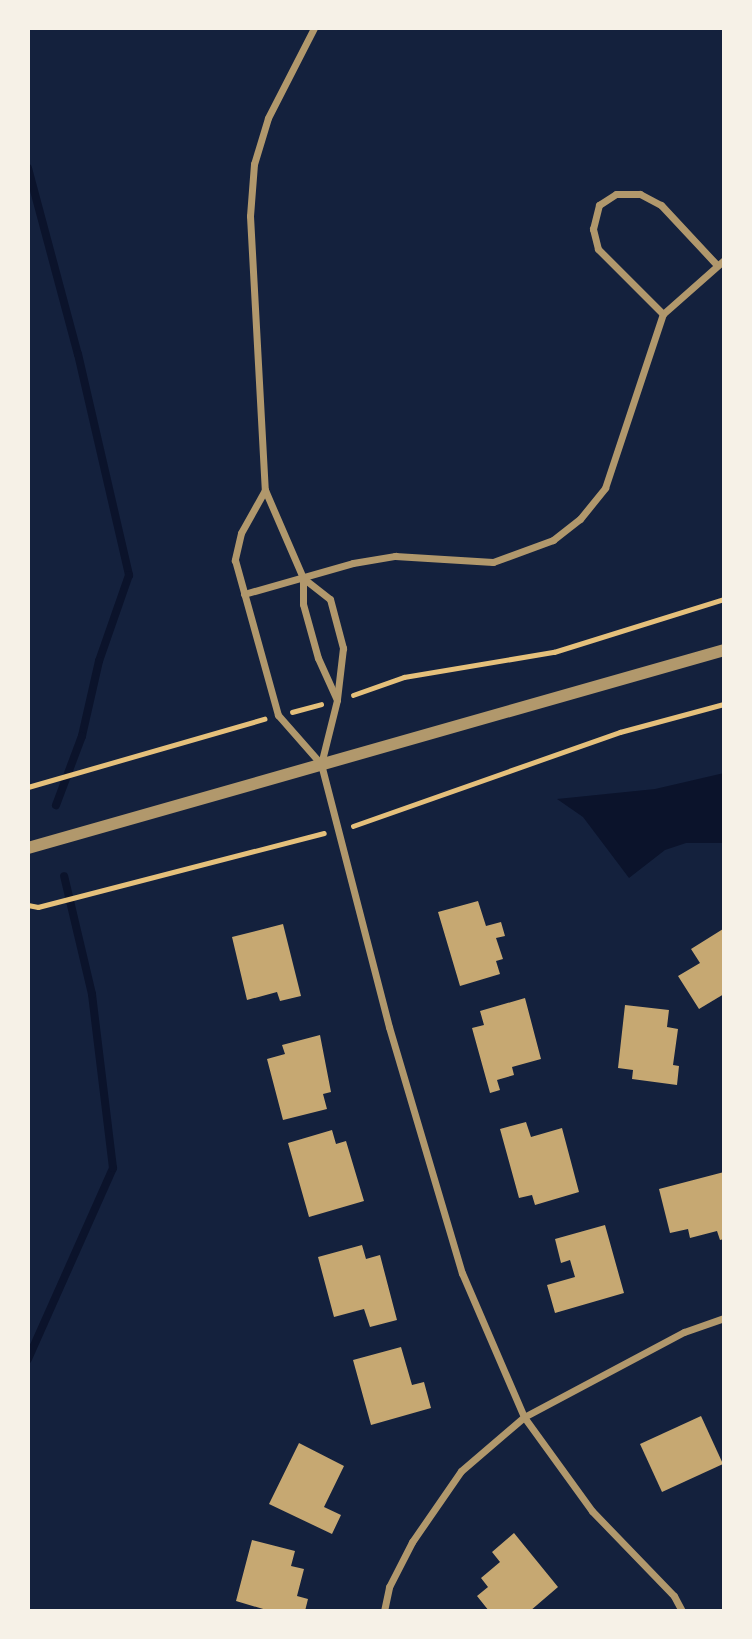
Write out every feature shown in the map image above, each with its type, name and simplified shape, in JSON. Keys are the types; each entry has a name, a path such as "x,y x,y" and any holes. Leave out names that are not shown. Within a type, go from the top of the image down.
{"street":[{"path":"314,28 268,118 254,164 250,216 264,489 303,579 303,604 318,659 337,700"},
{"path":"663,314 598,249 593,229 599,205 616,194 640,194 661,205 716,264"},
{"path":"244,594 395,556 493,562 553,540 580,519 605,488 663,314 716,264 724,260"},
{"path":"264,489 241,533 235,560 278,715 321,764 389,1027 462,1273 524,1417 592,1511 674,1596 682,1611"},
{"path":"303,579 330,599 343,648 337,700 321,764"},
{"path":"28,848 724,650"},
{"path":"384,1611 389,1587 412,1542 461,1471 524,1417 684,1332 724,1318"}],"path":[{"path":"28,787 337,700 404,677 554,652 724,599"},
{"path":"28,905 38,907 121,883 337,830 501,778 620,732 724,704"}],"water":[{"path":"724,773 724,843 686,843 665,850 629,878 583,817 557,799 655,789"}],"building":[{"path":"478,901 486,926 501,922 505,936 496,938 503,959 496,961 500,974 460,986 438,912"},
{"path":"283,924 301,996 280,1001 277,992 247,1000 232,937"},
{"path":"723,929 724,994 699,1009 678,976 700,963 691,949"},
{"path":"525,998 541,1059 512,1067 514,1075 497,1080 500,1090 490,1093 472,1028 484,1025 480,1011"},
{"path":"625,1005 669,1010 667,1027 678,1029 673,1065 679,1066 677,1085 632,1079 633,1070 618,1068"},
{"path":"320,1035 331,1092 323,1094 327,1109 283,1120 267,1059 285,1054 282,1045"},
{"path":"526,1122 531,1137 562,1128 579,1192 535,1205 532,1195 519,1198 500,1129"},
{"path":"332,1130 336,1144 346,1141 364,1201 309,1217 288,1143"},
{"path":"724,1172 724,1239 720,1240 717,1231 690,1238 688,1229 670,1233 659,1189"},
{"path":"605,1225 624,1293 555,1313 547,1285 575,1277 570,1260 561,1263 555,1239"},
{"path":"362,1245 366,1259 380,1255 397,1320 370,1327 364,1309 334,1317 318,1257"},
{"path":"401,1347 412,1385 424,1382 431,1408 371,1425 353,1360"},
{"path":"701,1416 723,1464 662,1492 640,1444"},
{"path":"299,1443 344,1466 324,1507 341,1515 332,1534 269,1504"},
{"path":"514,1533 558,1587 530,1611 489,1611 477,1596 488,1587 481,1578 500,1562 492,1552"},
{"path":"252,1540 295,1551 291,1566 304,1569 297,1596 308,1599 305,1611 270,1611 236,1601"}],"waterway":[{"path":"28,168 78,354 129,575 99,661 82,736 56,805"},
{"path":"28,1359 113,1168 92,994 64,876"}]}
